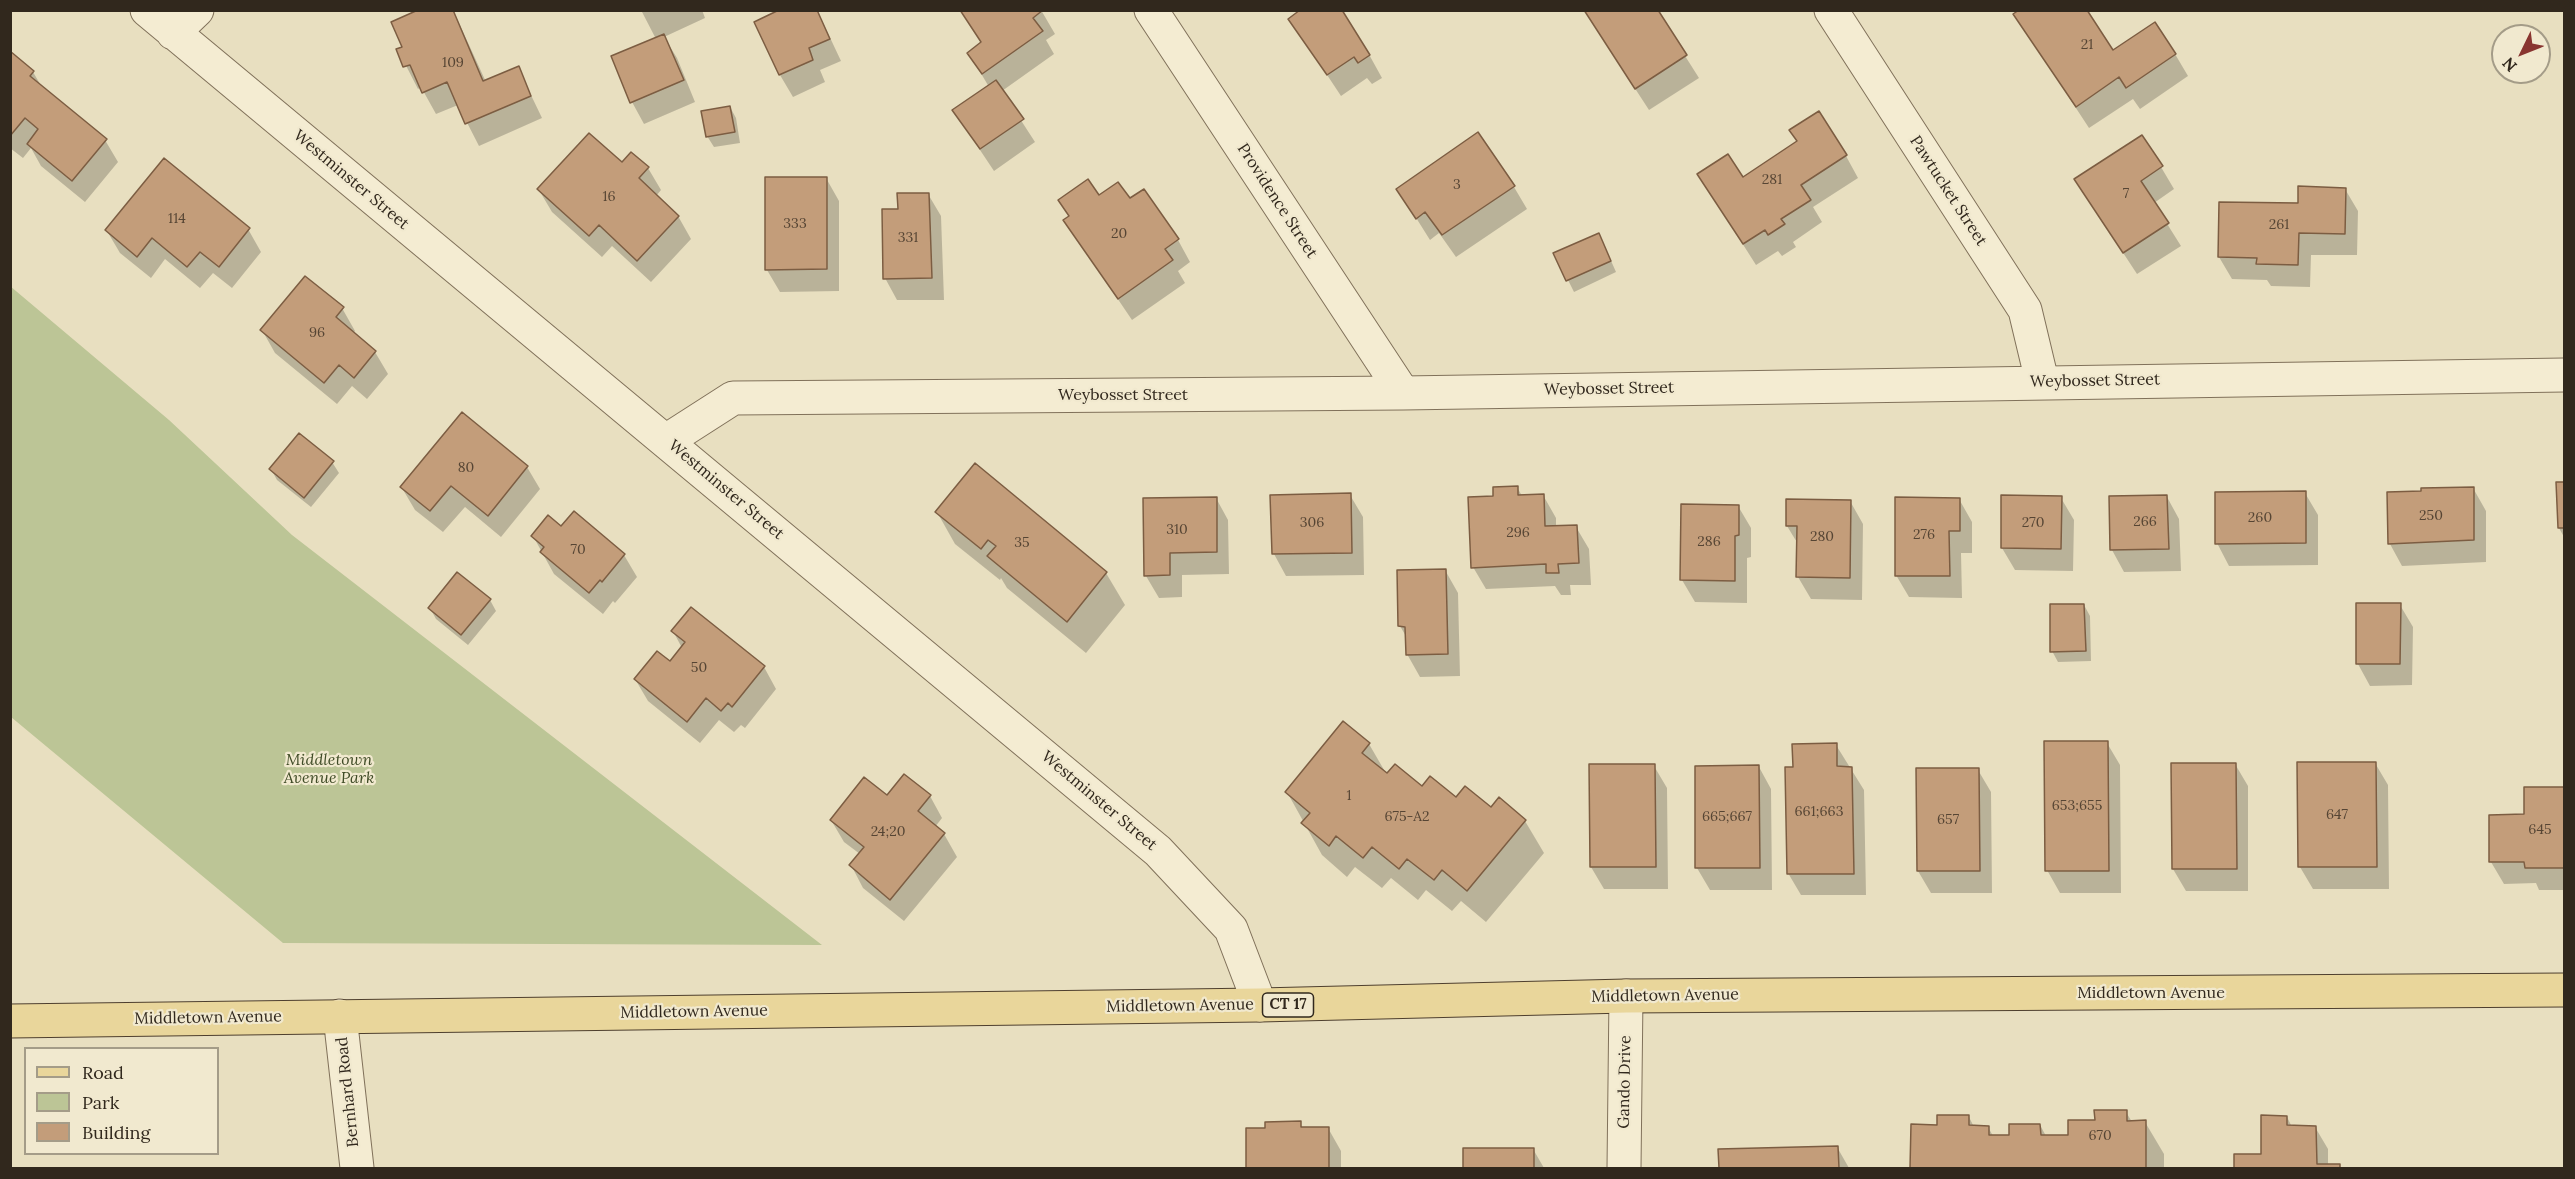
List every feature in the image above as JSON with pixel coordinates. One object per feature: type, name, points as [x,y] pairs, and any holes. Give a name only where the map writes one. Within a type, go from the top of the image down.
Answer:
[{"type":"main road","name":"Middletown Avenue","points":[[10,1021],[1260,1005],[1626,996],[2565,990]]},
{"type":"street","name":"Westminster Street","points":[[147,10],[1158,851],[1231,928],[1260,1005]]},
{"type":"street","points":[[173,33],[197,10]]},
{"type":"street","name":"Providence Street","points":[[1151,10],[1403,393]]},
{"type":"street","name":"Pawtucket Street","points":[[1830,10],[2025,310],[2042,381]]},
{"type":"street","name":"Weybosset Street","points":[[666,441],[733,398],[1403,393],[2042,381],[2565,375]]},
{"type":"street","name":"Gando Drive","points":[[1624,1168],[1626,996]]},
{"type":"street","name":"Bernhard Road","points":[[340,1016],[357,1168]]},
{"type":"green space","name":"Middletown Avenue Park","points":[[10,286],[169,420],[292,535],[822,945],[283,943],[11,717]]},
{"type":"building","points":[[418,10],[453,10],[483,81],[519,66],[531,96],[465,124],[447,82],[422,93],[410,65],[403,67],[396,49],[402,47],[391,22]]},
{"type":"building","points":[[779,10],[817,10],[830,39],[809,48],[813,60],[779,75],[754,22]]},
{"type":"building","points":[[960,10],[1043,10],[1033,18],[1043,31],[982,74],[967,53],[981,42]]},
{"type":"building","points":[[1300,10],[1342,10],[1370,55],[1358,63],[1354,57],[1327,75],[1288,19]]},
{"type":"building","points":[[1584,10],[1658,10],[1687,55],[1635,89]]},
{"type":"building","points":[[2019,10],[2087,10],[2113,50],[2155,22],[2176,54],[2126,88],[2119,77],[2076,107],[2013,14]]},
{"type":"building","points":[[664,34],[684,80],[630,103],[611,56]]},
{"type":"building","points":[[10,51],[34,71],[30,76],[107,139],[72,181],[27,144],[38,129],[25,118],[10,136]]},
{"type":"building","points":[[996,80],[1024,119],[980,149],[952,110]]},
{"type":"building","points":[[730,106],[735,132],[706,137],[701,111]]},
{"type":"building","points":[[1819,111],[1847,155],[1801,185],[1811,200],[1781,219],[1785,224],[1768,235],[1765,230],[1743,244],[1697,174],[1728,154],[1743,177],[1797,141],[1789,130]]},
{"type":"building","points":[[1478,132],[1515,186],[1442,235],[1425,212],[1416,219],[1396,189]]},
{"type":"building","points":[[589,133],[622,162],[631,152],[649,167],[639,178],[679,216],[637,261],[599,225],[589,236],[537,189]]},
{"type":"building","points":[[2142,135],[2163,166],[2141,181],[2169,223],[2123,253],[2074,179]]},
{"type":"building","points":[[164,158],[250,228],[219,267],[200,252],[187,267],[152,238],[137,257],[105,230]]},
{"type":"building","points":[[765,177],[827,177],[827,269],[765,270]]},
{"type":"building","points":[[1088,179],[1099,195],[1118,182],[1130,198],[1144,189],[1179,239],[1165,249],[1173,260],[1118,299],[1063,220],[1069,216],[1058,200]]},
{"type":"building","points":[[2298,186],[2346,188],[2345,234],[2299,233],[2298,265],[2256,264],[2257,258],[2218,257],[2219,202],[2298,203]]},
{"type":"building","points":[[897,193],[929,193],[932,278],[883,279],[882,209],[898,209]]},
{"type":"building","points":[[1599,233],[1611,261],[1566,281],[1553,253]]},
{"type":"building","points":[[305,276],[344,307],[336,317],[376,351],[354,378],[339,365],[324,383],[260,330]]},
{"type":"building","points":[[462,412],[528,466],[488,516],[451,486],[430,511],[400,487]]},
{"type":"building","points":[[299,433],[334,461],[304,498],[269,469]]},
{"type":"building","points":[[975,463],[1107,572],[1067,622],[987,556],[996,546],[988,540],[981,549],[935,512]]},
{"type":"building","points":[[2556,482],[2564,482],[2564,528],[2558,528]]},
{"type":"building","points":[[1518,486],[1518,495],[1544,494],[1545,526],[1577,525],[1579,563],[1558,564],[1559,573],[1546,573],[1546,564],[1471,568],[1468,497],[1493,496],[1493,487]]},
{"type":"building","points":[[2474,487],[2474,540],[2388,544],[2387,492],[2421,491],[2421,488]]},
{"type":"building","points":[[2306,491],[2306,543],[2215,544],[2215,492]]},
{"type":"building","points":[[1351,493],[1352,553],[1272,554],[1270,495]]},
{"type":"building","points":[[2001,495],[2062,496],[2061,549],[2001,548]]},
{"type":"building","points":[[2167,495],[2169,549],[2110,550],[2109,496]]},
{"type":"building","points":[[1217,497],[1217,552],[1170,553],[1170,575],[1144,576],[1143,498]]},
{"type":"building","points":[[1895,497],[1960,498],[1960,531],[1949,531],[1950,576],[1895,576]]},
{"type":"building","points":[[1786,499],[1851,500],[1850,578],[1796,577],[1797,526],[1786,526]]},
{"type":"building","points":[[1681,504],[1739,505],[1739,535],[1735,536],[1735,581],[1680,580]]},
{"type":"building","points":[[574,511],[625,554],[602,582],[600,580],[589,593],[540,552],[544,547],[531,536],[548,515],[561,526]]},
{"type":"building","points":[[1446,569],[1448,654],[1406,655],[1405,627],[1398,626],[1397,570]]},
{"type":"building","points":[[457,572],[491,599],[461,635],[428,608]]},
{"type":"building","points":[[2356,603],[2401,603],[2400,664],[2356,664]]},
{"type":"building","points":[[2050,604],[2084,604],[2086,651],[2050,652]]},
{"type":"building","points":[[691,607],[765,666],[732,707],[728,703],[721,711],[706,698],[687,722],[634,679],[657,651],[670,661],[685,642],[671,631]]},
{"type":"building","points":[[1343,721],[1370,743],[1362,753],[1387,773],[1395,764],[1422,786],[1430,776],[1456,797],[1465,786],[1491,807],[1499,797],[1526,820],[1467,891],[1442,870],[1434,880],[1407,859],[1399,869],[1372,847],[1363,858],[1336,836],[1329,846],[1301,823],[1310,813],[1285,792]]},
{"type":"building","points":[[2044,741],[2108,741],[2109,871],[2045,871]]},
{"type":"building","points":[[1837,743],[1837,766],[1852,767],[1854,874],[1787,874],[1785,767],[1793,767],[1792,744]]},
{"type":"building","points":[[2297,762],[2376,762],[2377,867],[2298,867]]},
{"type":"building","points":[[2171,763],[2236,763],[2237,869],[2172,869]]},
{"type":"building","points":[[1589,764],[1655,764],[1656,867],[1590,867]]},
{"type":"building","points":[[1759,765],[1760,868],[1695,868],[1695,766]]},
{"type":"building","points":[[1916,768],[1979,768],[1980,871],[1917,871]]},
{"type":"building","points":[[904,774],[931,795],[918,811],[945,833],[890,900],[849,865],[864,847],[830,820],[864,777],[887,795]]},
{"type":"building","points":[[2524,787],[2564,787],[2564,868],[2525,868],[2524,862],[2489,862],[2489,815],[2524,814]]},
{"type":"building","points":[[2094,1110],[2127,1110],[2127,1121],[2146,1120],[2146,1168],[1910,1168],[1911,1124],[1937,1125],[1937,1115],[1969,1115],[1969,1125],[1989,1126],[1989,1135],[2009,1135],[2009,1124],[2040,1124],[2041,1135],[2068,1135],[2068,1120],[2095,1120]]},
{"type":"building","points":[[2261,1115],[2287,1116],[2287,1125],[2316,1126],[2317,1164],[2340,1164],[2340,1168],[2234,1168],[2234,1154],[2261,1154]]},
{"type":"building","points":[[1301,1121],[1301,1127],[1329,1127],[1329,1168],[1246,1168],[1246,1128],[1265,1128],[1265,1122]]},
{"type":"building","points":[[1838,1146],[1839,1168],[1719,1168],[1718,1149]]},
{"type":"building","points":[[1463,1148],[1534,1148],[1534,1168],[1463,1168]]}]
